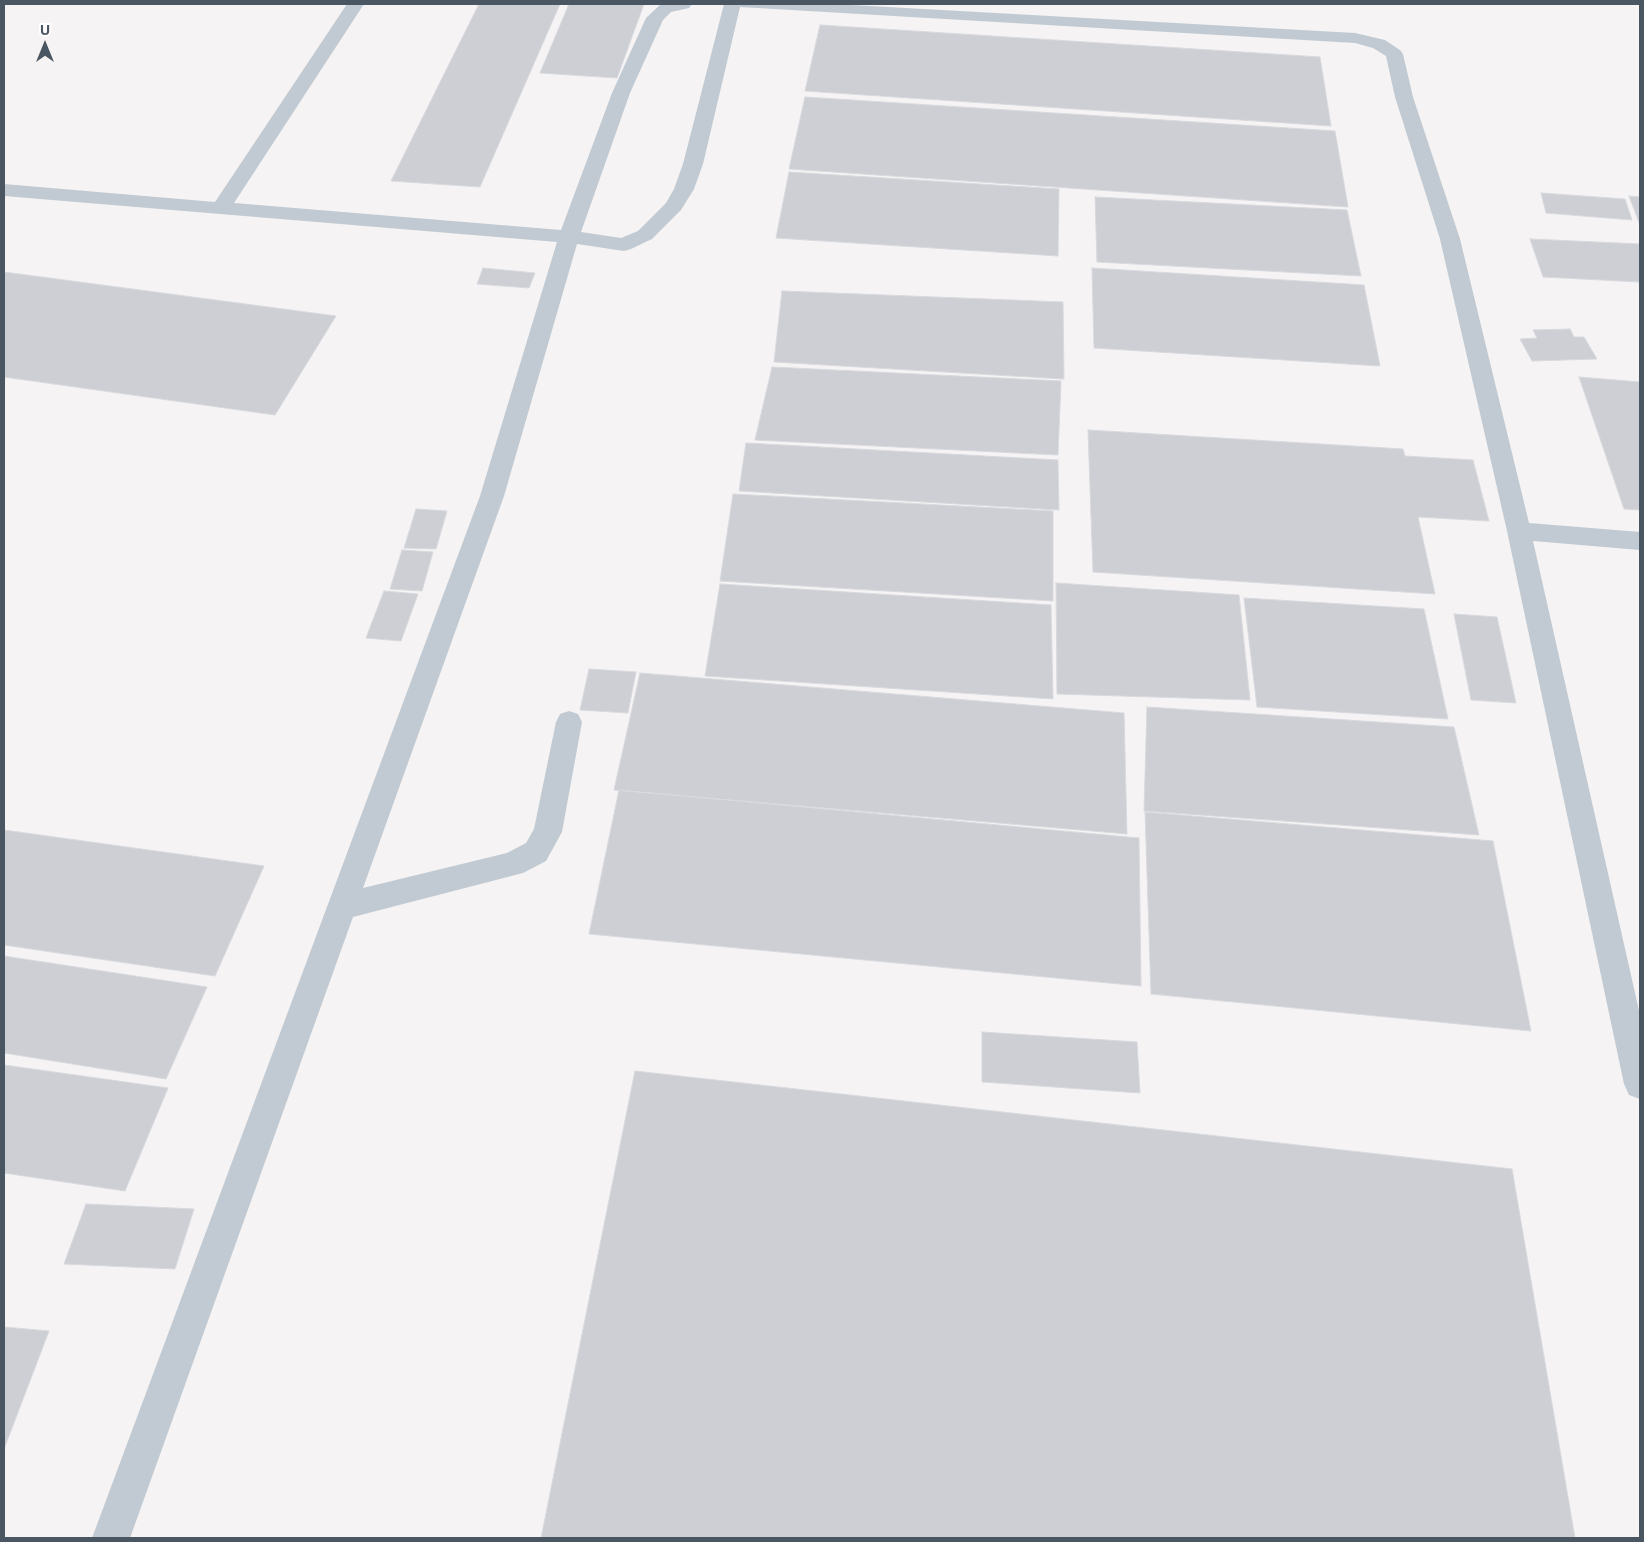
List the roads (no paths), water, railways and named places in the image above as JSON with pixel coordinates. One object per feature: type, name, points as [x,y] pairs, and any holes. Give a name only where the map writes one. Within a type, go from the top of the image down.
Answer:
[{"type":"lane","points":[[221,208],[356,4]]},
{"type":"lane","points":[[111,1538],[492,496],[570,237],[621,93],[655,18],[665,8],[683,4]]},
{"type":"lane","points":[[4,190],[570,237],[624,245],[645,235],[674,206],[684,189],[693,164],[732,4]]},
{"type":"lane","points":[[746,4],[1355,38],[1379,44],[1394,54],[1404,97],[1450,239],[1519,531],[1640,1084]]},
{"type":"lane","points":[[1519,531],[1640,541]]},
{"type":"lane","points":[[342,906],[513,864],[536,852],[548,832],[569,722]]}]
